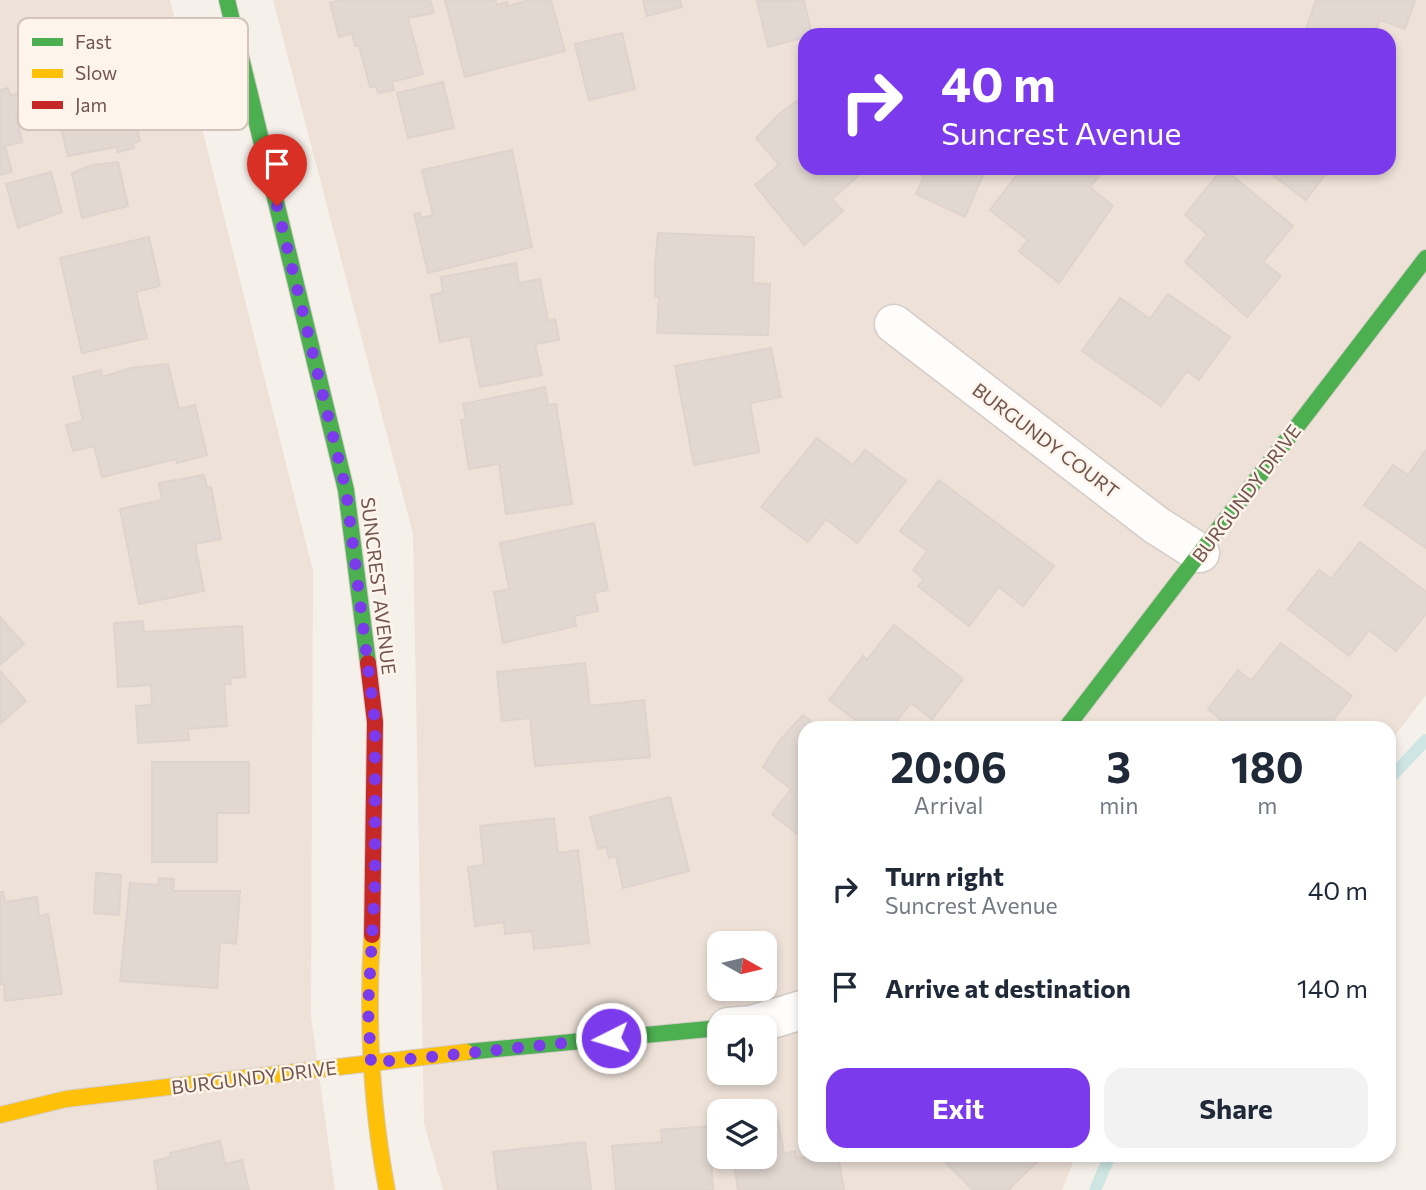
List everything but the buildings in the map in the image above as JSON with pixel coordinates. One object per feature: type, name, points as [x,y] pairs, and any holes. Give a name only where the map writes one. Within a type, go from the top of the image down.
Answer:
[{"type":"street","name":"SUNCREST AVENUE","points":[[227,0],[231,18]]},
{"type":"street","name":"SUNCREST AVENUE","points":[[248,86],[346,490],[375,722],[375,882],[368,1009],[378,1143],[387,1190]]},
{"type":"street","name":"BURGUNDY DRIVE","points":[[1071,721],[1426,258]]},
{"type":"street","name":"BURGUNDY COURT","points":[[894,324],[1156,525],[1200,553]]},
{"type":"street","points":[[777,1017],[798,1011]]},
{"type":"street","name":"BURGUNDY DRIVE","points":[[0,1115],[66,1099],[371,1063],[707,1029]]},
{"type":"shaded area","points":[[0,0],[170,0],[175,18],[18,18],[18,130],[203,130],[313,571],[311,1017],[335,1190],[0,1190]]},
{"type":"shaded area","points":[[273,0],[1426,0],[1426,695],[1396,734],[1396,721],[798,721],[798,1162],[1073,1162],[1062,1190],[443,1190],[424,1123],[413,534]]},
{"type":"waterway","points":[[1396,772],[1426,740]]},
{"type":"waterway","points":[[1095,1190],[1107,1162]]},
{"type":"traffic: fast","points":[[227,0],[231,18]]},
{"type":"traffic: fast","points":[[248,86],[346,490],[368,663]]},
{"type":"traffic: fast","points":[[1071,721],[1426,258]]},
{"type":"traffic: fast","points":[[466,1052],[707,1029]]},
{"type":"traffic: slow","points":[[372,935],[372,1063],[377,1127],[387,1190]]},
{"type":"traffic: slow","points":[[0,1115],[66,1099],[466,1052]]},
{"type":"traffic: jam","points":[[368,663],[375,722],[372,935]]},
{"type":"route","points":[[277,206],[346,490],[375,722],[375,882],[368,1009],[371,1063],[611,1038]]}]
